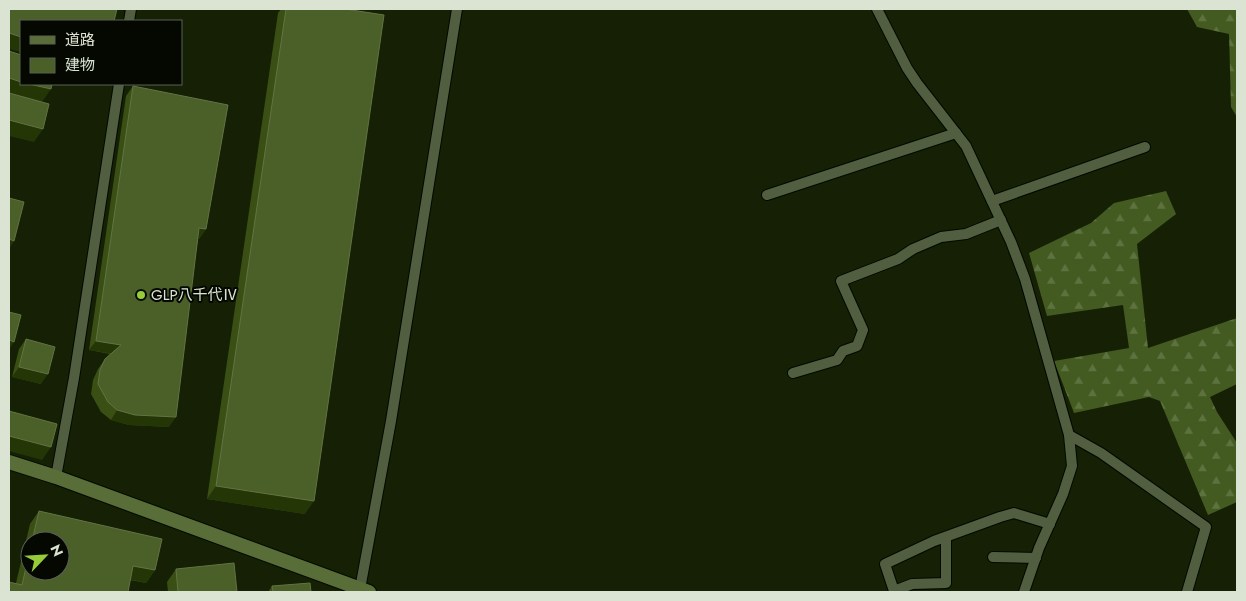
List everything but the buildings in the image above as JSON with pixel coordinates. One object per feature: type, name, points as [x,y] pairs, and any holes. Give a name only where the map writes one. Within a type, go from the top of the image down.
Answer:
[{"type":"street","points":[[9,462],[56,477],[365,591],[457,9]]},
{"type":"street","points":[[877,9],[916,83],[966,146],[992,200],[1026,279],[1070,434],[1072,466],[1063,494],[1024,592]]},
{"type":"street","points":[[56,477],[74,378],[119,85]]},
{"type":"street","points":[[767,195],[956,133]]},
{"type":"street","points":[[992,200],[1145,147]]},
{"type":"street","points":[[792,373],[837,360],[843,351],[857,346],[863,330],[841,281],[898,259],[913,249],[941,237],[966,234],[1001,220]]},
{"type":"street","points":[[1070,434],[1101,453],[1206,527],[1187,592]]},
{"type":"street","points":[[946,537],[946,583],[912,584],[894,591],[885,564],[946,537],[1000,516],[1014,513],[1050,524]]},
{"type":"street","points":[[993,557],[1036,558]]},
{"type":"green space","points":[[1187,9],[1237,9],[1237,117],[1231,107],[1229,34],[1197,27]]},
{"type":"green space","points":[[1166,191],[1176,214],[1137,244],[1148,348],[1237,318],[1237,384],[1210,397],[1217,412],[1237,443],[1237,502],[1208,515],[1160,401],[1149,397],[1074,413],[1054,361],[1129,348],[1123,305],[1047,316],[1029,253],[1091,223],[1114,203]]},
{"type":"place","name":"GLP八千代Ⅳ","points":[[141,295]]}]
